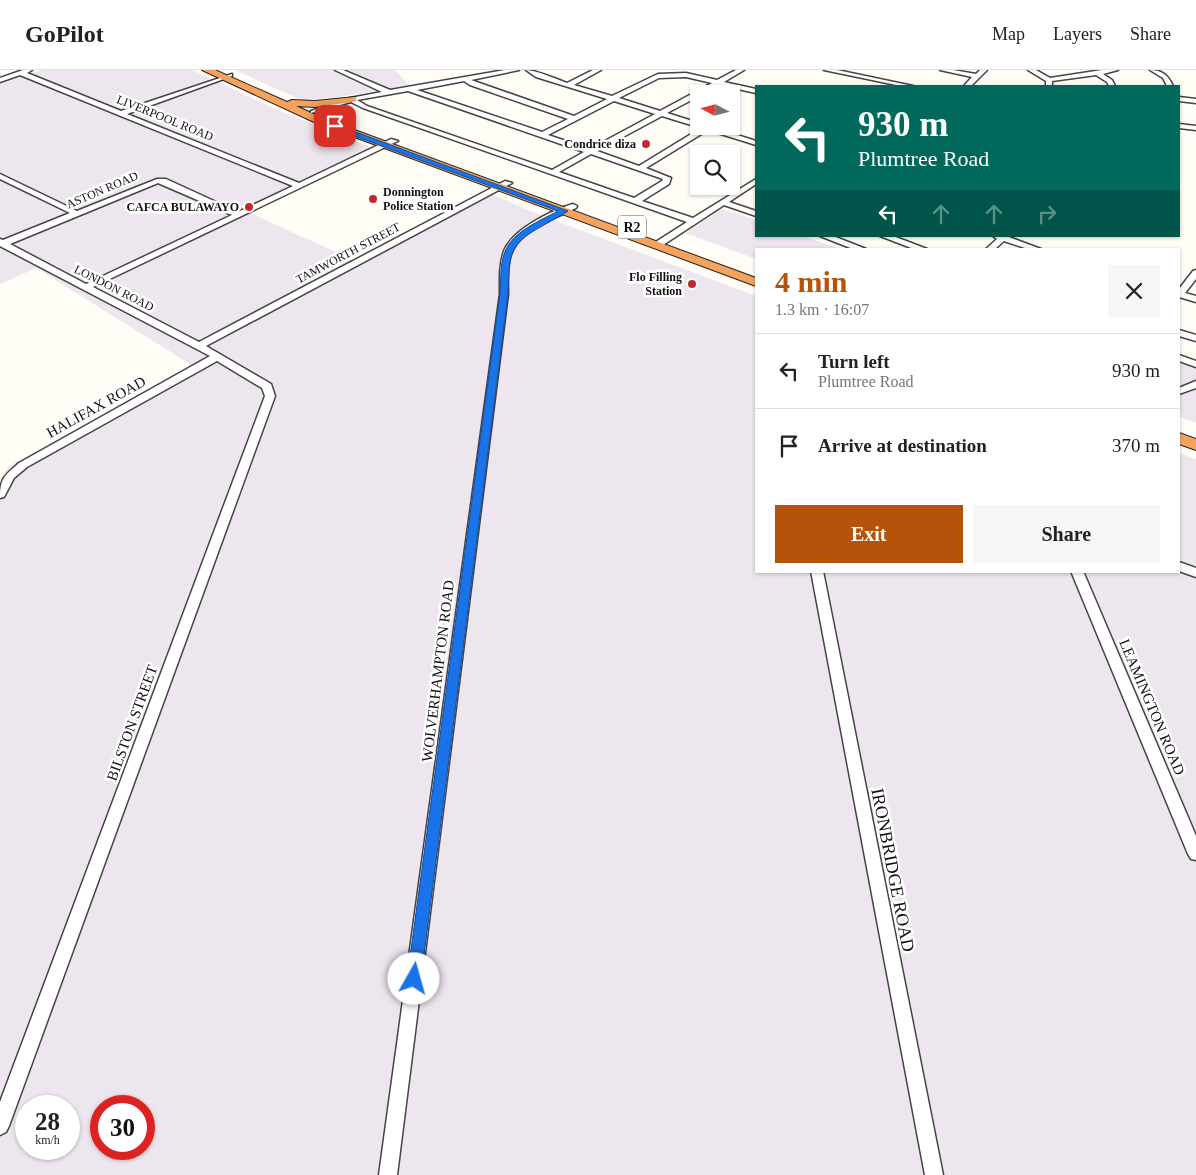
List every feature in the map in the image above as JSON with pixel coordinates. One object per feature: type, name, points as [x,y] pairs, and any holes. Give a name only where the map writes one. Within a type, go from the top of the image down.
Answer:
[{"type":"highway","name":"R2","points":[[207,70],[224,74],[294,107],[390,143],[662,242],[755,273]]},
{"type":"highway","points":[[294,107],[352,99]]},
{"type":"highway","points":[[320,116],[329,113],[336,104]]},
{"type":"highway","name":"R2","points":[[662,242],[755,282]]},
{"type":"highway","points":[[1180,430],[1196,436]]},
{"type":"highway","points":[[1180,438],[1196,445]]},
{"type":"street","points":[[338,70],[388,92]]},
{"type":"street","points":[[320,116],[336,104],[352,99],[516,70]]},
{"type":"street","points":[[529,70],[538,76],[690,123]]},
{"type":"street","points":[[568,85],[598,70]]},
{"type":"street","points":[[551,173],[741,70]]},
{"type":"street","points":[[827,70],[896,85]]},
{"type":"street","points":[[943,70],[975,76]]},
{"type":"street","points":[[968,85],[975,76],[984,70]]},
{"type":"street","points":[[1031,70],[1049,83],[1114,70]]},
{"type":"street","points":[[1153,70],[1166,77],[1170,85]]},
{"type":"street","points":[[0,80],[25,71]]},
{"type":"street","name":"LIVERPOOL ROAD","points":[[25,71],[299,186]]},
{"type":"street","points":[[1098,73],[1110,81],[1112,85]]},
{"type":"street","points":[[123,113],[224,74]]},
{"type":"street","points":[[542,135],[658,76],[686,75],[755,91]]},
{"type":"street","points":[[466,78],[472,84],[575,119]]},
{"type":"street","points":[[406,88],[664,176],[668,181],[634,202]]},
{"type":"street","points":[[352,99],[356,104],[695,222]]},
{"type":"street","points":[[1180,99],[1196,101]]},
{"type":"street","points":[[1180,126],[1196,128]]},
{"type":"street","points":[[641,168],[690,135]]},
{"type":"street","points":[[729,135],[755,143]]},
{"type":"street","points":[[86,287],[390,143]]},
{"type":"street","points":[[0,176],[76,213]]},
{"type":"street","name":"ASTON ROAD","points":[[1,243],[150,182],[160,181],[239,214]]},
{"type":"street","points":[[662,242],[755,182]]},
{"type":"street","name":"TAMWORTH STREET","points":[[199,346],[504,185]]},
{"type":"street","points":[[743,190],[755,195]]},
{"type":"street","points":[[724,203],[755,214]]},
{"type":"street","name":"WOLVERHAMPTON ROAD","points":[[388,1175],[504,294],[506,259],[510,247],[524,233],[568,208]]},
{"type":"street","points":[[827,237],[859,248]]},
{"type":"street","points":[[887,237],[920,248]]},
{"type":"street","points":[[991,248],[1000,237],[1034,248]]},
{"type":"street","name":"LONDON ROAD","points":[[1,243],[199,346],[216,357]]},
{"type":"street","points":[[1180,293],[1196,273]]},
{"type":"street","points":[[1180,294],[1196,299]]},
{"type":"street","points":[[1180,333],[1196,338]]},
{"type":"street","name":"HALIFAX ROAD","points":[[0,494],[10,476],[23,464],[216,357]]},
{"type":"street","name":"BILSTON STREET","points":[[0,1126],[270,396],[267,386],[216,357]]},
{"type":"street","points":[[1180,358],[1196,364]]},
{"type":"street","points":[[1180,391],[1196,384]]},
{"type":"street","points":[[1180,566],[1196,573]]},
{"type":"street","name":"IRONBRIDGE ROAD","points":[[816,573],[934,1175]]},
{"type":"street","name":"LEAMINGTON ROAD","points":[[1078,573],[1196,854]]},
{"type":"shaded area","points":[[42,70],[192,70],[280,111],[375,149],[246,211],[360,263],[491,194],[540,215],[755,296],[755,573],[1180,573],[1180,453],[1196,459],[1196,1175],[0,1175],[0,481],[8,467],[195,367],[36,268],[0,284],[0,84]]},
{"type":"shaded area","points":[[235,70],[395,70],[409,85],[339,97],[301,100]]},
{"type":"shaded area","points":[[722,209],[755,220],[755,237],[806,237],[837,248],[755,248],[755,259],[685,233]]},
{"type":"shaded area","points":[[1180,363],[1196,369],[1196,423],[1180,416]]},
{"type":"place","name":"Condrice diza","points":[[646,144]]},
{"type":"place","name":"Donnington Police Station","points":[[373,199]]},
{"type":"place","name":"CAFCA BULAWAYO","points":[[249,207]]},
{"type":"place","name":"Flo Filling Station","points":[[692,284]]},
{"type":"route","points":[[335,126],[564,211],[516,239],[510,247],[506,259],[504,294],[414,979]]}]
